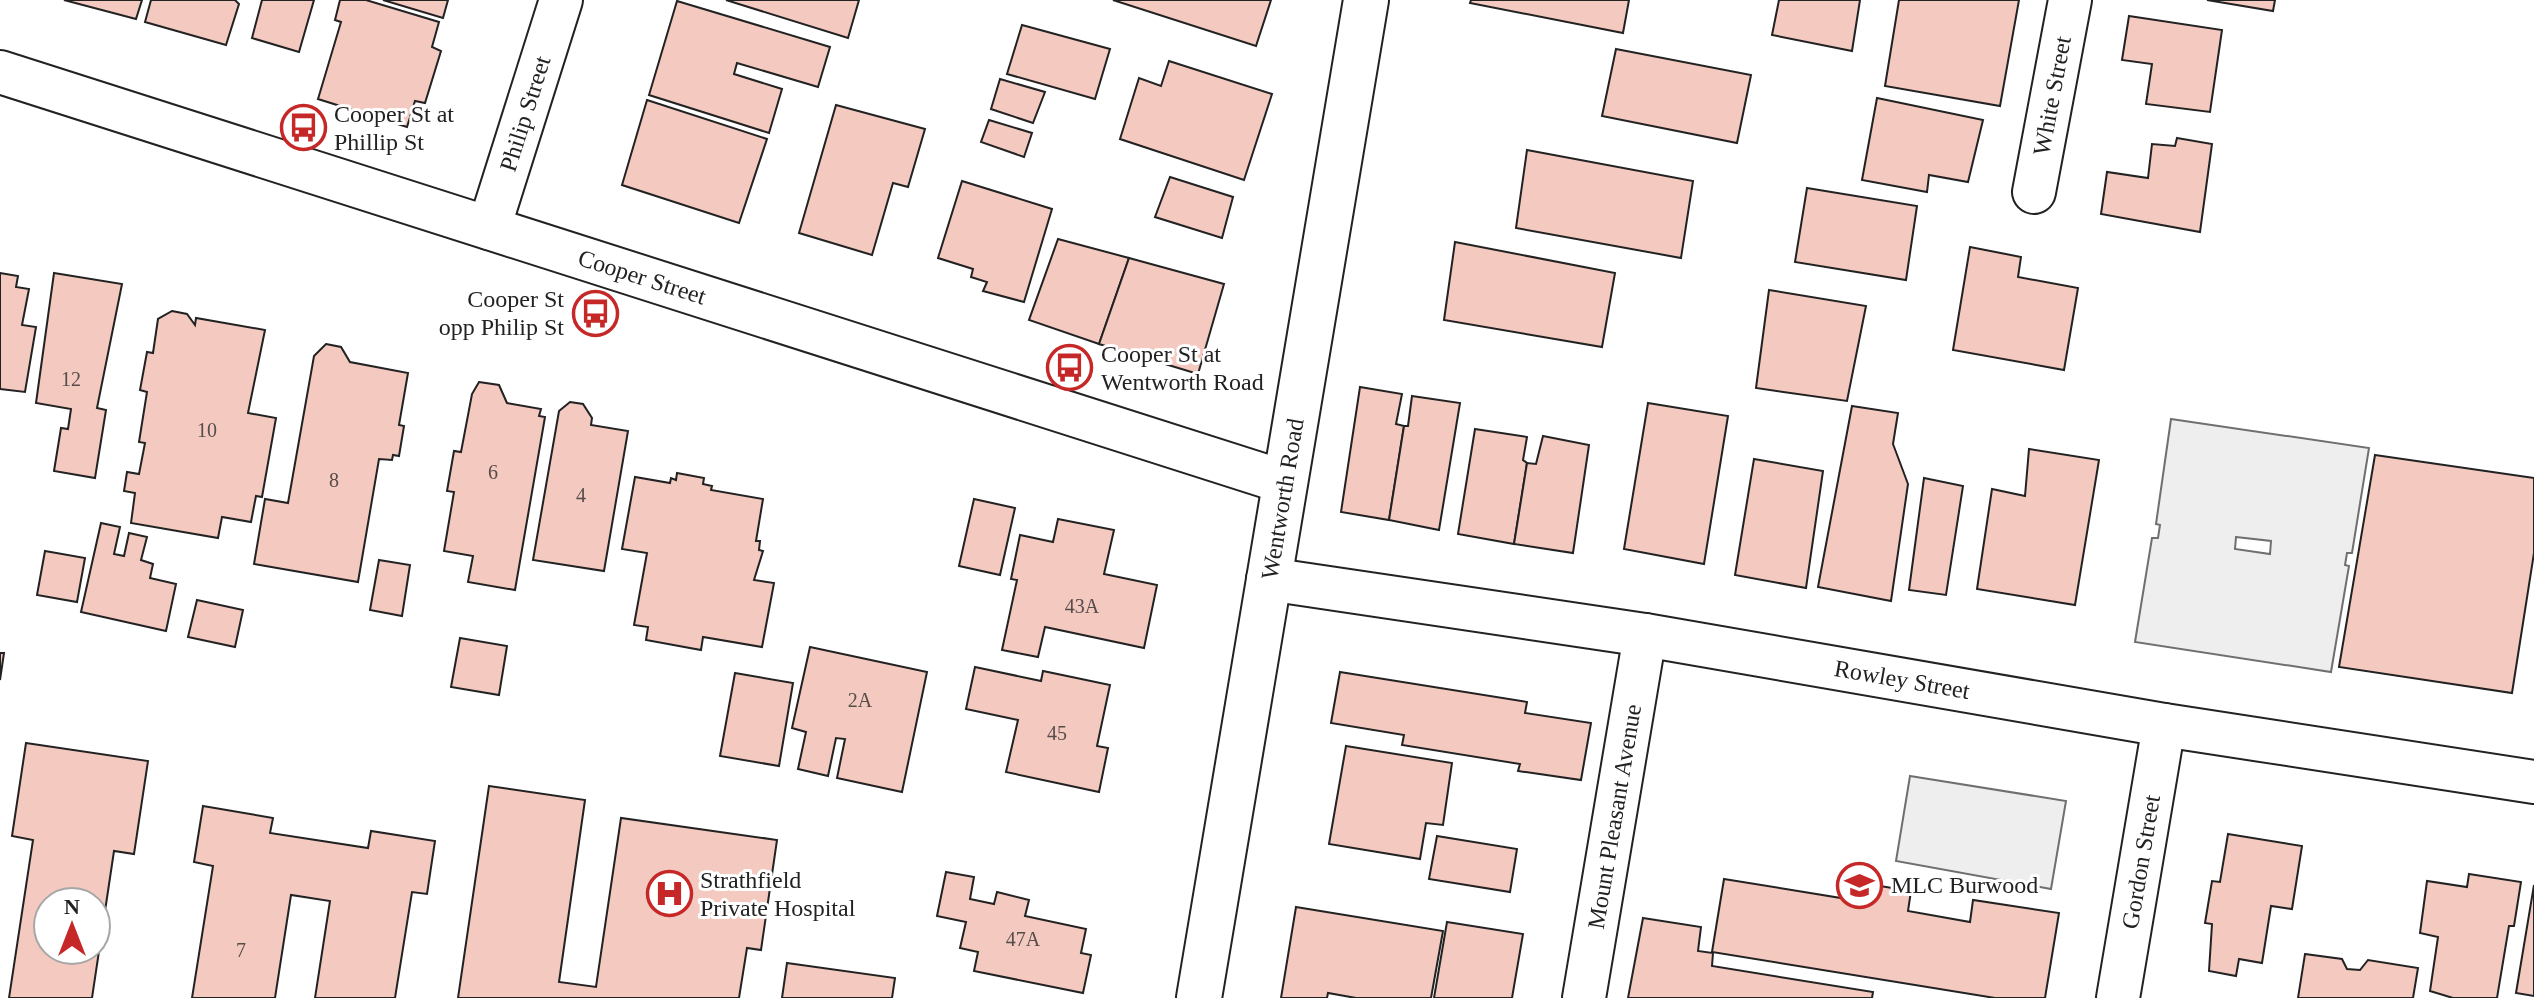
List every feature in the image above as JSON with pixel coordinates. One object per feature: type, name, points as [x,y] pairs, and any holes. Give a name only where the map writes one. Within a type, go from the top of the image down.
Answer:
[{"type":"street","name":"Philip Street","points":[[489,228],[561,0]]},
{"type":"street","name":"Wentworth Road","points":[[1199,998],[1366,0]]},
{"type":"street","name":"White Street","points":[[2034,192],[2070,0]]},
{"type":"street","name":"Cooper Street","points":[[0,72],[1284,482]]},
{"type":"street","name":"Rowley Street","points":[[1268,579],[1645,635],[2164,725],[2534,782]]},
{"type":"street","name":"Mount Pleasant Avenue","points":[[1584,998],[1645,635]]},
{"type":"street","name":"Gordon Street","points":[[2118,998],[2164,725]]},
{"type":"shaded area","points":[[2171,419],[2369,448],[2352,553],[2347,553],[2345,565],[2349,566],[2331,672],[2135,642],[2152,538],[2158,538],[2160,525],[2156,524]],"holes":[[[2236,537],[2271,541],[2270,554],[2235,549]]]},
{"type":"shaded area","points":[[1910,776],[2066,801],[2051,889],[1896,861]]},
{"type":"building","points":[[64,0],[142,0],[136,19]]},
{"type":"building","points":[[151,0],[235,0],[239,4],[226,45],[145,22]]},
{"type":"building","points":[[262,0],[314,0],[299,52],[252,38]]},
{"type":"building","points":[[340,0],[366,0],[439,22],[432,47],[441,51],[425,103],[415,101],[407,127],[318,99],[341,22],[335,20]]},
{"type":"building","points":[[383,0],[448,0],[443,18]]},
{"type":"building","points":[[726,0],[859,0],[848,38]]},
{"type":"building","points":[[1113,0],[1271,0],[1256,46]]},
{"type":"building","points":[[1471,0],[1629,0],[1623,33],[1470,3]]},
{"type":"building","points":[[1779,0],[1860,0],[1852,51],[1772,35]]},
{"type":"building","points":[[1899,0],[2019,0],[2000,106],[1885,86]]},
{"type":"building","points":[[2207,0],[2275,0],[2273,11]]},
{"type":"building","points":[[677,1],[830,47],[818,87],[737,63],[734,74],[782,89],[769,133],[649,95]]},
{"type":"building","points":[[2129,16],[2222,30],[2210,112],[2146,104],[2152,64],[2122,60]]},
{"type":"building","points":[[1022,25],[1110,49],[1095,99],[1007,74]]},
{"type":"building","points":[[1616,49],[1751,75],[1737,143],[1602,116]]},
{"type":"building","points":[[1169,61],[1272,94],[1244,180],[1120,139],[1139,78],[1161,86]]},
{"type":"building","points":[[1000,79],[1045,92],[1033,123],[991,109]]},
{"type":"building","points":[[1877,98],[1983,120],[1968,182],[1929,175],[1927,192],[1862,180]]},
{"type":"building","points":[[647,100],[767,139],[739,223],[622,185]]},
{"type":"building","points":[[836,105],[925,129],[908,187],[893,183],[872,255],[799,233]]},
{"type":"building","points":[[989,120],[1032,133],[1024,157],[981,142]]},
{"type":"building","points":[[2177,138],[2212,144],[2200,232],[2101,214],[2107,172],[2148,178],[2152,144],[2175,146]]},
{"type":"building","points":[[1527,150],[1693,181],[1681,258],[1516,228]]},
{"type":"building","points":[[1170,177],[1233,197],[1222,238],[1155,217]]},
{"type":"building","points":[[962,181],[1052,209],[1024,302],[983,291],[987,282],[971,277],[973,269],[938,258]]},
{"type":"building","points":[[1807,188],[1917,206],[1906,280],[1795,262]]},
{"type":"building","points":[[1058,239],[1129,258],[1099,344],[1029,320]]},
{"type":"building","points":[[1455,242],[1615,273],[1602,347],[1444,320]]},
{"type":"building","points":[[1970,247],[2021,257],[2018,277],[2078,288],[2064,370],[1953,350]]},
{"type":"building","points":[[1129,258],[1224,284],[1198,374],[1099,344]]},
{"type":"building","points":[[0,273],[18,276],[16,287],[29,289],[22,325],[36,327],[25,392],[0,389]]},
{"type":"building","points":[[54,273],[122,284],[97,408],[106,410],[95,478],[54,471],[61,428],[68,429],[71,409],[36,403]]},
{"type":"building","points":[[1769,290],[1866,306],[1847,401],[1756,388]]},
{"type":"building","points":[[172,311],[187,314],[195,325],[196,318],[265,330],[248,413],[276,418],[262,497],[256,496],[251,522],[222,517],[218,538],[131,523],[135,493],[124,491],[127,472],[139,474],[145,443],[139,442],[147,392],[140,390],[147,352],[153,353],[158,319]]},
{"type":"building","points":[[326,344],[341,347],[350,362],[408,373],[399,425],[404,426],[399,456],[393,455],[392,460],[379,459],[358,582],[254,564],[265,499],[288,503],[314,356]]},
{"type":"building","points":[[479,382],[499,385],[507,403],[541,409],[539,416],[545,417],[515,590],[468,582],[473,556],[444,551],[454,492],[447,491],[454,451],[461,452],[472,394]]},
{"type":"building","points":[[1360,387],[1402,394],[1396,424],[1404,426],[1389,520],[1341,512]]},
{"type":"building","points":[[1412,396],[1460,403],[1439,530],[1389,520]]},
{"type":"building","points":[[570,402],[583,404],[592,418],[591,425],[628,431],[604,571],[533,560],[559,411]]},
{"type":"building","points":[[1648,403],[1728,416],[1704,564],[1624,549]]},
{"type":"building","points":[[1852,406],[1898,413],[1893,444],[1908,484],[1891,601],[1818,587]]},
{"type":"building","points":[[1475,429],[1527,437],[1523,460],[1527,463],[1514,544],[1458,534]]},
{"type":"building","points":[[1543,436],[1589,445],[1573,553],[1514,544],[1527,463],[1536,464]]},
{"type":"building","points":[[2029,449],[2099,460],[2075,605],[1977,589],[1992,489],[2025,496]]},
{"type":"building","points":[[2375,455],[2534,478],[2534,553],[2512,693],[2339,667]]},
{"type":"building","points":[[1754,459],[1823,471],[1806,588],[1735,575]]},
{"type":"building","points":[[677,473],[704,478],[703,484],[712,486],[711,490],[763,499],[756,541],[760,541],[759,550],[763,551],[754,580],[774,583],[762,647],[703,637],[701,650],[646,640],[648,627],[634,625],[647,553],[622,549],[635,477],[670,483],[671,478],[676,480]]},
{"type":"building","points":[[1924,478],[1963,486],[1946,595],[1909,590]]},
{"type":"building","points":[[974,499],[1015,508],[1000,575],[959,566]]},
{"type":"building","points":[[1058,519],[1114,530],[1104,574],[1157,585],[1144,648],[1045,627],[1038,657],[1002,650],[1017,580],[1011,579],[1020,535],[1053,542]]},
{"type":"building","points":[[101,523],[120,527],[114,554],[124,556],[129,533],[147,537],[141,560],[153,564],[150,578],[176,584],[166,631],[81,612]]},
{"type":"building","points":[[45,551],[85,558],[77,602],[37,595]]},
{"type":"building","points":[[379,560],[410,565],[402,616],[370,610]]},
{"type":"building","points":[[197,600],[243,610],[235,647],[188,637]]},
{"type":"building","points":[[460,638],[507,646],[499,695],[451,687]]},
{"type":"building","points":[[810,647],[927,672],[902,792],[837,778],[845,739],[836,738],[828,776],[798,769],[806,732],[792,728]]},
{"type":"building","points":[[0,653],[4,653],[0,680]]},
{"type":"building","points":[[975,667],[1041,681],[1043,671],[1110,685],[1097,746],[1108,748],[1099,792],[1006,772],[1018,720],[966,709]]},
{"type":"building","points":[[1340,672],[1527,702],[1525,713],[1591,723],[1581,780],[1518,771],[1520,764],[1402,745],[1404,735],[1331,723]]},
{"type":"building","points":[[735,673],[793,683],[779,766],[720,756]]},
{"type":"building","points":[[26,743],[148,761],[134,854],[114,851],[109,886],[32,886],[32,966],[97,966],[92,998],[9,998],[33,840],[12,836]]},
{"type":"building","points":[[1346,746],[1452,763],[1443,825],[1426,823],[1420,859],[1329,844]]},
{"type":"building","points":[[489,786],[585,800],[559,982],[596,987],[621,818],[777,840],[761,950],[747,948],[739,998],[458,998]]},
{"type":"building","points":[[203,806],[273,818],[270,833],[368,848],[371,831],[435,841],[427,894],[412,892],[395,998],[315,998],[330,901],[291,895],[275,998],[192,998],[213,866],[194,862]]},
{"type":"building","points":[[2228,834],[2302,846],[2292,909],[2271,906],[2262,963],[2239,959],[2236,976],[2209,971],[2212,924],[2205,923],[2212,881],[2220,882]]},
{"type":"building","points":[[1437,836],[1517,849],[1510,892],[1429,879]]},
{"type":"building","points":[[946,872],[974,877],[970,899],[994,904],[997,892],[1029,900],[1025,916],[1086,929],[1081,953],[1091,955],[1083,993],[974,971],[978,952],[960,948],[966,922],[937,916]]},
{"type":"building","points":[[2469,874],[2521,882],[2514,926],[2509,926],[2497,998],[2453,998],[2430,991],[2438,937],[2420,933],[2427,881],[2467,887]]},
{"type":"building","points":[[1724,879],[1841,898],[1843,880],[1911,891],[1908,911],[1970,922],[1973,900],[2059,913],[2045,998],[1995,998],[1712,952]]},
{"type":"building","points":[[2534,885],[2534,996],[2516,993]]},
{"type":"building","points":[[1296,907],[1443,931],[1431,998],[1356,998],[1328,993],[1327,998],[1281,998]]},
{"type":"building","points":[[1643,918],[1701,927],[1698,951],[1713,953],[1712,966],[1873,992],[1872,998],[1628,998]]},
{"type":"building","points":[[1447,922],[1523,934],[1512,998],[1434,998]]},
{"type":"building","points":[[2305,954],[2342,959],[2347,969],[2360,970],[2368,960],[2418,968],[2413,998],[2298,998]]},
{"type":"building","points":[[787,963],[895,978],[892,998],[782,998]]},
{"type":"place","name":"Cooper St at Phillip St","points":[[303,128]]},
{"type":"place","name":"Cooper St opp Philip St","points":[[595,313]]},
{"type":"place","name":"Cooper St at Wentworth Road","points":[[1070,368]]},
{"type":"place","name":"MLC Burwood","points":[[1860,885]]},
{"type":"place","name":"Strathfield Private Hospital","points":[[669,894]]}]
